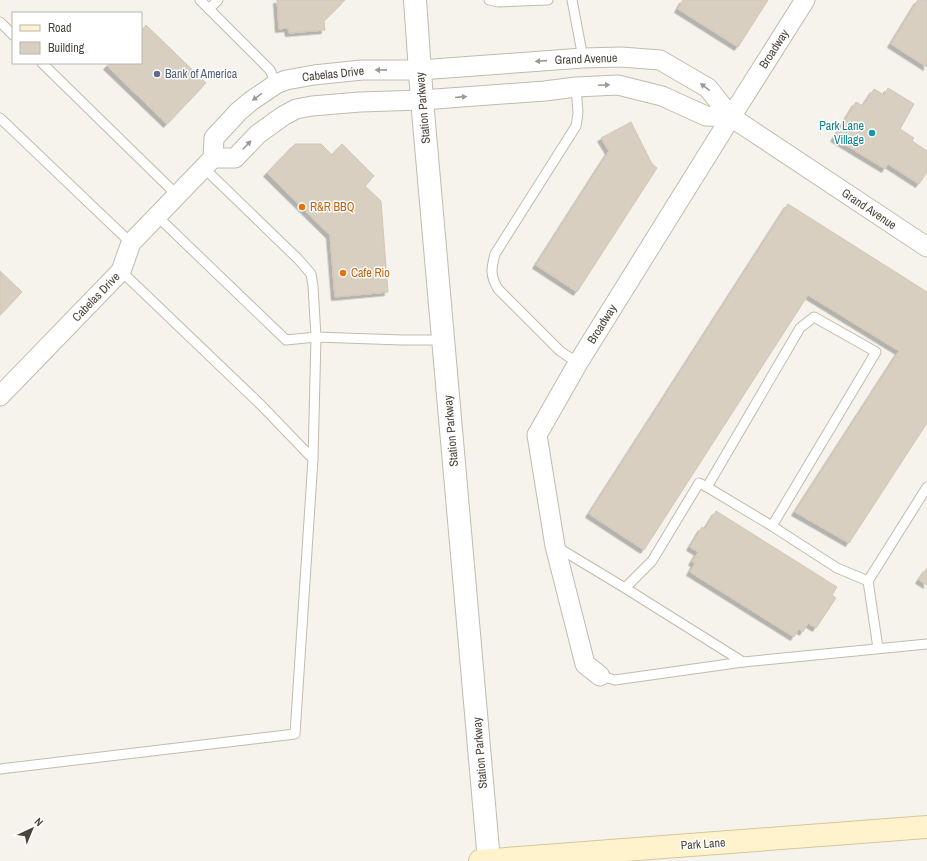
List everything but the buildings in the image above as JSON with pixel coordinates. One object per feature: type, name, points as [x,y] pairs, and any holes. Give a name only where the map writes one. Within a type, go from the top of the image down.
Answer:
[{"type":"main road","name":"Park Lane","points":[[486,861],[927,827]]},
{"type":"street","name":"Station Parkway","points":[[415,0],[422,100],[486,861]]},
{"type":"street","name":"Broadway","points":[[600,676],[585,664],[555,546],[537,435],[578,363],[805,0]]},
{"type":"street","name":"Grand Avenue","points":[[420,70],[583,58],[621,57],[660,60],[708,88],[731,117],[927,247]]},
{"type":"street","name":"Cabelas Drive","points":[[0,396],[122,271],[131,243],[209,163],[214,138],[239,111],[251,101],[276,84],[286,80],[314,75],[362,70],[420,70]]},
{"type":"street","points":[[209,163],[234,158],[270,124],[296,109],[312,106],[360,102],[422,100],[576,87],[618,85],[662,96],[706,116],[731,117]]},
{"type":"lane","points":[[200,0],[270,70],[276,84]]},
{"type":"lane","points":[[209,9],[218,0]]},
{"type":"lane","points":[[489,0],[498,2],[548,0]]},
{"type":"lane","points":[[572,0],[583,58]]},
{"type":"lane","points":[[0,22],[12,34]]},
{"type":"lane","points":[[43,64],[177,195]]},
{"type":"lane","points":[[576,87],[578,113],[576,126],[495,254],[492,265],[492,278],[498,289],[560,351],[578,363]]},
{"type":"lane","points":[[0,118],[131,243]]},
{"type":"lane","points":[[0,769],[295,734],[313,459],[316,337],[313,286],[311,274],[305,266],[209,163]]},
{"type":"lane","points":[[157,216],[286,340],[316,337],[443,340]]},
{"type":"lane","points":[[122,271],[261,405],[313,459]]},
{"type":"lane","points":[[707,487],[800,328],[814,317],[876,352],[772,526]]},
{"type":"lane","points":[[625,588],[652,561],[699,483],[772,526],[837,568],[868,581]]},
{"type":"lane","points":[[878,648],[868,581],[927,487]]},
{"type":"lane","points":[[555,546],[744,662]]},
{"type":"lane","points":[[600,676],[615,680],[744,662],[927,644]]},
{"type":"place","name":"Bank of America","points":[[157,74]]},
{"type":"place","name":"Park Lane Village","points":[[872,133]]},
{"type":"place","name":"R&R BBQ","points":[[302,207]]},
{"type":"place","name":"Cafe Rio","points":[[343,273]]}]
